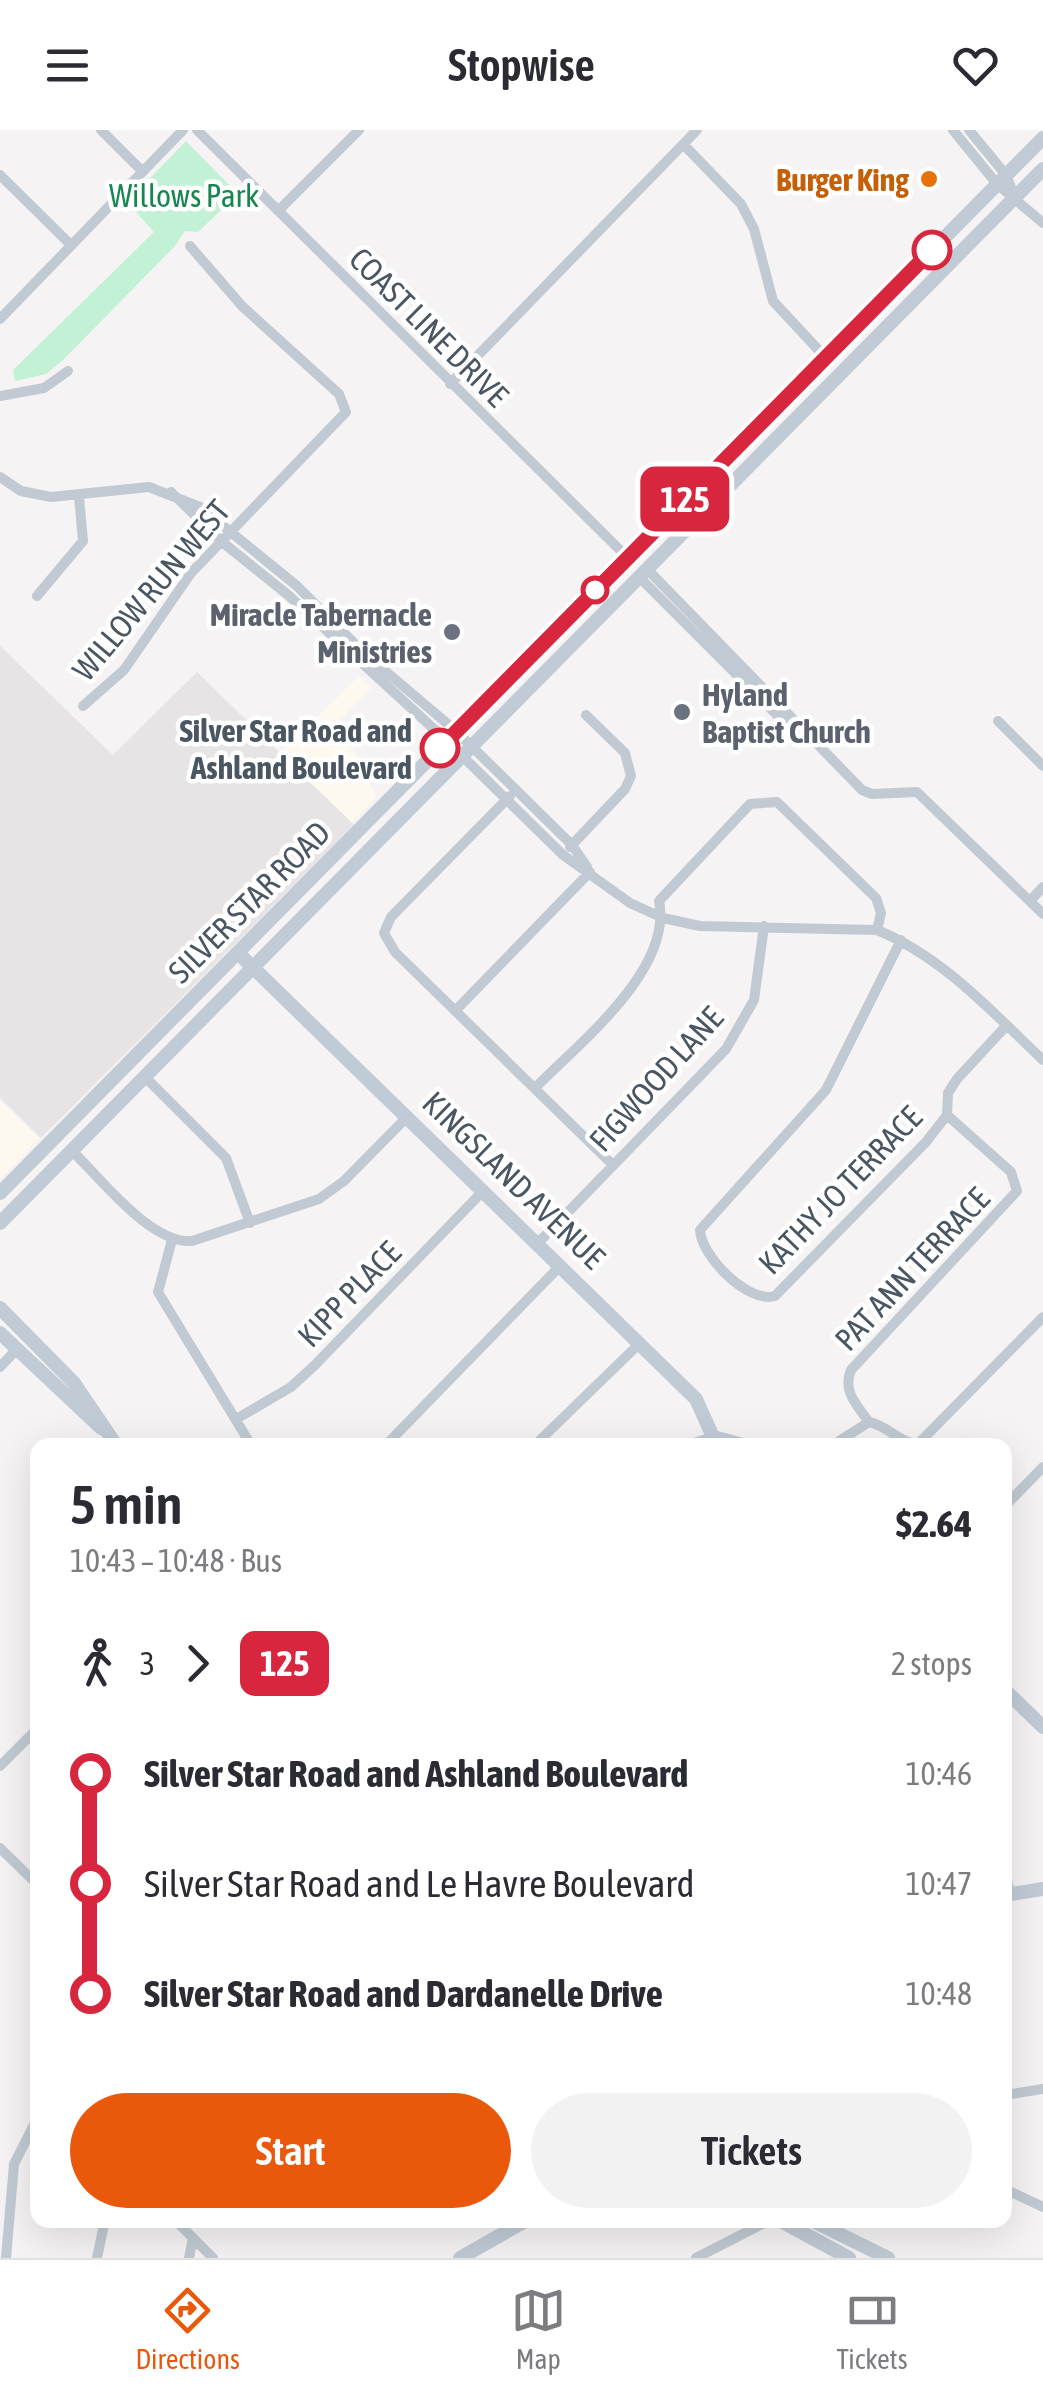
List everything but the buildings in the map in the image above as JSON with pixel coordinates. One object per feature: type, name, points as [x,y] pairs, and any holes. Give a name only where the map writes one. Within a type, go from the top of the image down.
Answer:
[{"type":"main road","name":"SILVER STAR ROAD","points":[[0,1193],[1043,138]]},
{"type":"main road","name":"SILVER STAR ROAD","points":[[0,1222],[1043,169]]},
{"type":"main road","points":[[842,370],[841,354],[937,244]]},
{"type":"main road","points":[[720,494],[774,425],[826,373],[825,357]]},
{"type":"main road","points":[[642,572],[640,558],[686,510],[707,477]]},
{"type":"main road","points":[[532,684],[539,664],[621,581],[627,572],[628,557]]},
{"type":"main road","name":"KINGSLAND AVENUE","points":[[238,952],[701,1404],[713,1437]]},
{"type":"main road","points":[[0,1222],[74,1135],[78,1114]]},
{"type":"main road","points":[[0,1308],[74,1382],[112,1438]]},
{"type":"main road","points":[[0,1333],[111,1438]]},
{"type":"main road","points":[[1012,1697],[1043,1727]]},
{"type":"main road","points":[[1012,1893],[1043,1889]]},
{"type":"main road","points":[[460,2258],[513,2228]]},
{"type":"main road","points":[[794,2228],[849,2258]]},
{"type":"main road","points":[[824,2228],[861,2252],[888,2258]]},
{"type":"street","points":[[101,130],[142,172]]},
{"type":"street","points":[[0,318],[183,130]]},
{"type":"street","name":"COAST LINE DRIVE","points":[[196,130],[628,557]]},
{"type":"street","points":[[278,211],[359,130]]},
{"type":"street","points":[[450,384],[697,130]]},
{"type":"street","points":[[953,130],[1002,180]]},
{"type":"street","points":[[968,130],[1014,196],[1043,223]]},
{"type":"street","points":[[684,145],[741,204],[754,229],[773,301],[825,357]]},
{"type":"street","points":[[0,175],[71,246]]},
{"type":"street","name":"WILLOW RUN WEST","points":[[83,706],[124,670],[191,573],[341,420],[346,404],[242,306],[190,246]]},
{"type":"street","points":[[0,396],[44,388],[68,371]]},
{"type":"street","points":[[0,477],[20,490],[79,498],[126,488],[171,492],[200,506],[224,538],[296,586],[466,750],[506,800],[563,855],[630,903],[663,918],[700,926],[877,930],[900,940],[948,974],[1043,1060]]},
{"type":"street","points":[[38,596],[82,541],[79,498]]},
{"type":"street","points":[[642,572],[788,726],[814,743],[862,790],[872,794],[916,792],[1043,914]]},
{"type":"street","points":[[563,855],[625,789],[632,776],[625,752],[586,715]]},
{"type":"street","points":[[998,721],[1043,766]]},
{"type":"street","points":[[466,750],[516,790],[572,846],[590,872]]},
{"type":"street","points":[[516,790],[391,917],[384,933],[394,952],[613,1166]]},
{"type":"street","points":[[536,1088],[628,991],[660,939],[663,918],[659,901],[750,804],[777,802],[800,822],[876,898],[881,913],[877,930]]},
{"type":"street","points":[[455,1011],[590,872]]},
{"type":"street","points":[[1030,901],[1043,887]]},
{"type":"street","name":"FIGWOOD LANE","points":[[538,1242],[726,1049],[754,1000],[764,926]]},
{"type":"street","name":"KATHY JO TERRACE","points":[[900,940],[826,1090],[808,1116],[700,1230],[706,1250],[751,1294],[764,1300],[775,1296],[947,1115],[948,1094],[957,1079],[1006,1026]]},
{"type":"street","points":[[144,1076],[226,1158],[250,1223]]},
{"type":"street","name":"PAT ANN TERRACE","points":[[868,1422],[850,1397],[847,1379],[851,1370],[1016,1191],[1011,1172],[958,1120],[947,1115]]},
{"type":"street","points":[[72,1150],[153,1230],[172,1240],[200,1240],[333,1190],[408,1116]]},
{"type":"street","name":"KIPP PLACE","points":[[238,1418],[291,1386],[315,1365],[484,1190]]},
{"type":"street","points":[[172,1240],[158,1292],[248,1438]]},
{"type":"street","points":[[393,1438],[561,1264]]},
{"type":"street","points":[[923,1438],[1043,1317]]},
{"type":"street","points":[[542,1438],[640,1344]]},
{"type":"street","points":[[0,1367],[17,1349]]},
{"type":"street","points":[[844,1438],[868,1422],[889,1430],[897,1438]]},
{"type":"street","points":[[1012,1499],[1043,1467]]},
{"type":"street","points":[[0,1766],[30,1736]]},
{"type":"street","points":[[0,1848],[30,1878]]},
{"type":"street","points":[[1012,2094],[1043,2089]]},
{"type":"street","points":[[6,2258],[8,2192],[14,2164],[30,2132]]},
{"type":"street","points":[[1012,2192],[1043,2207]]},
{"type":"street","points":[[97,2258],[103,2228]]},
{"type":"street","points":[[183,2228],[213,2258]]},
{"type":"street","points":[[696,2258],[754,2228]]},
{"type":"street","points":[[189,2258],[193,2238]]},
{"type":"shaded area","points":[[0,646],[113,755],[197,672],[354,825],[41,1138],[0,1098]]},
{"type":"shaded area","points":[[359,676],[372,688],[332,728],[353,750],[377,796],[352,822],[280,754]]},
{"type":"shaded area","points":[[0,1100],[39,1138],[0,1179]]},
{"type":"green space","name":"Willows Park","points":[[186,141],[238,194],[198,232],[185,231],[174,247],[63,360],[46,374],[15,381],[13,370],[154,232],[127,202]]},
{"type":"bus line","name":"125","points":[[440,748],[932,250]]},
{"type":"place","name":"Burger King","points":[[929,179]]},
{"type":"place","name":"Miracle Tabernacle Ministries","points":[[452,632]]},
{"type":"place","name":"Hyland Baptist Church","points":[[682,712]]},
{"type":"place","name":"Silver Star Road and Ashland Boulevard","points":[[440,748]]}]
